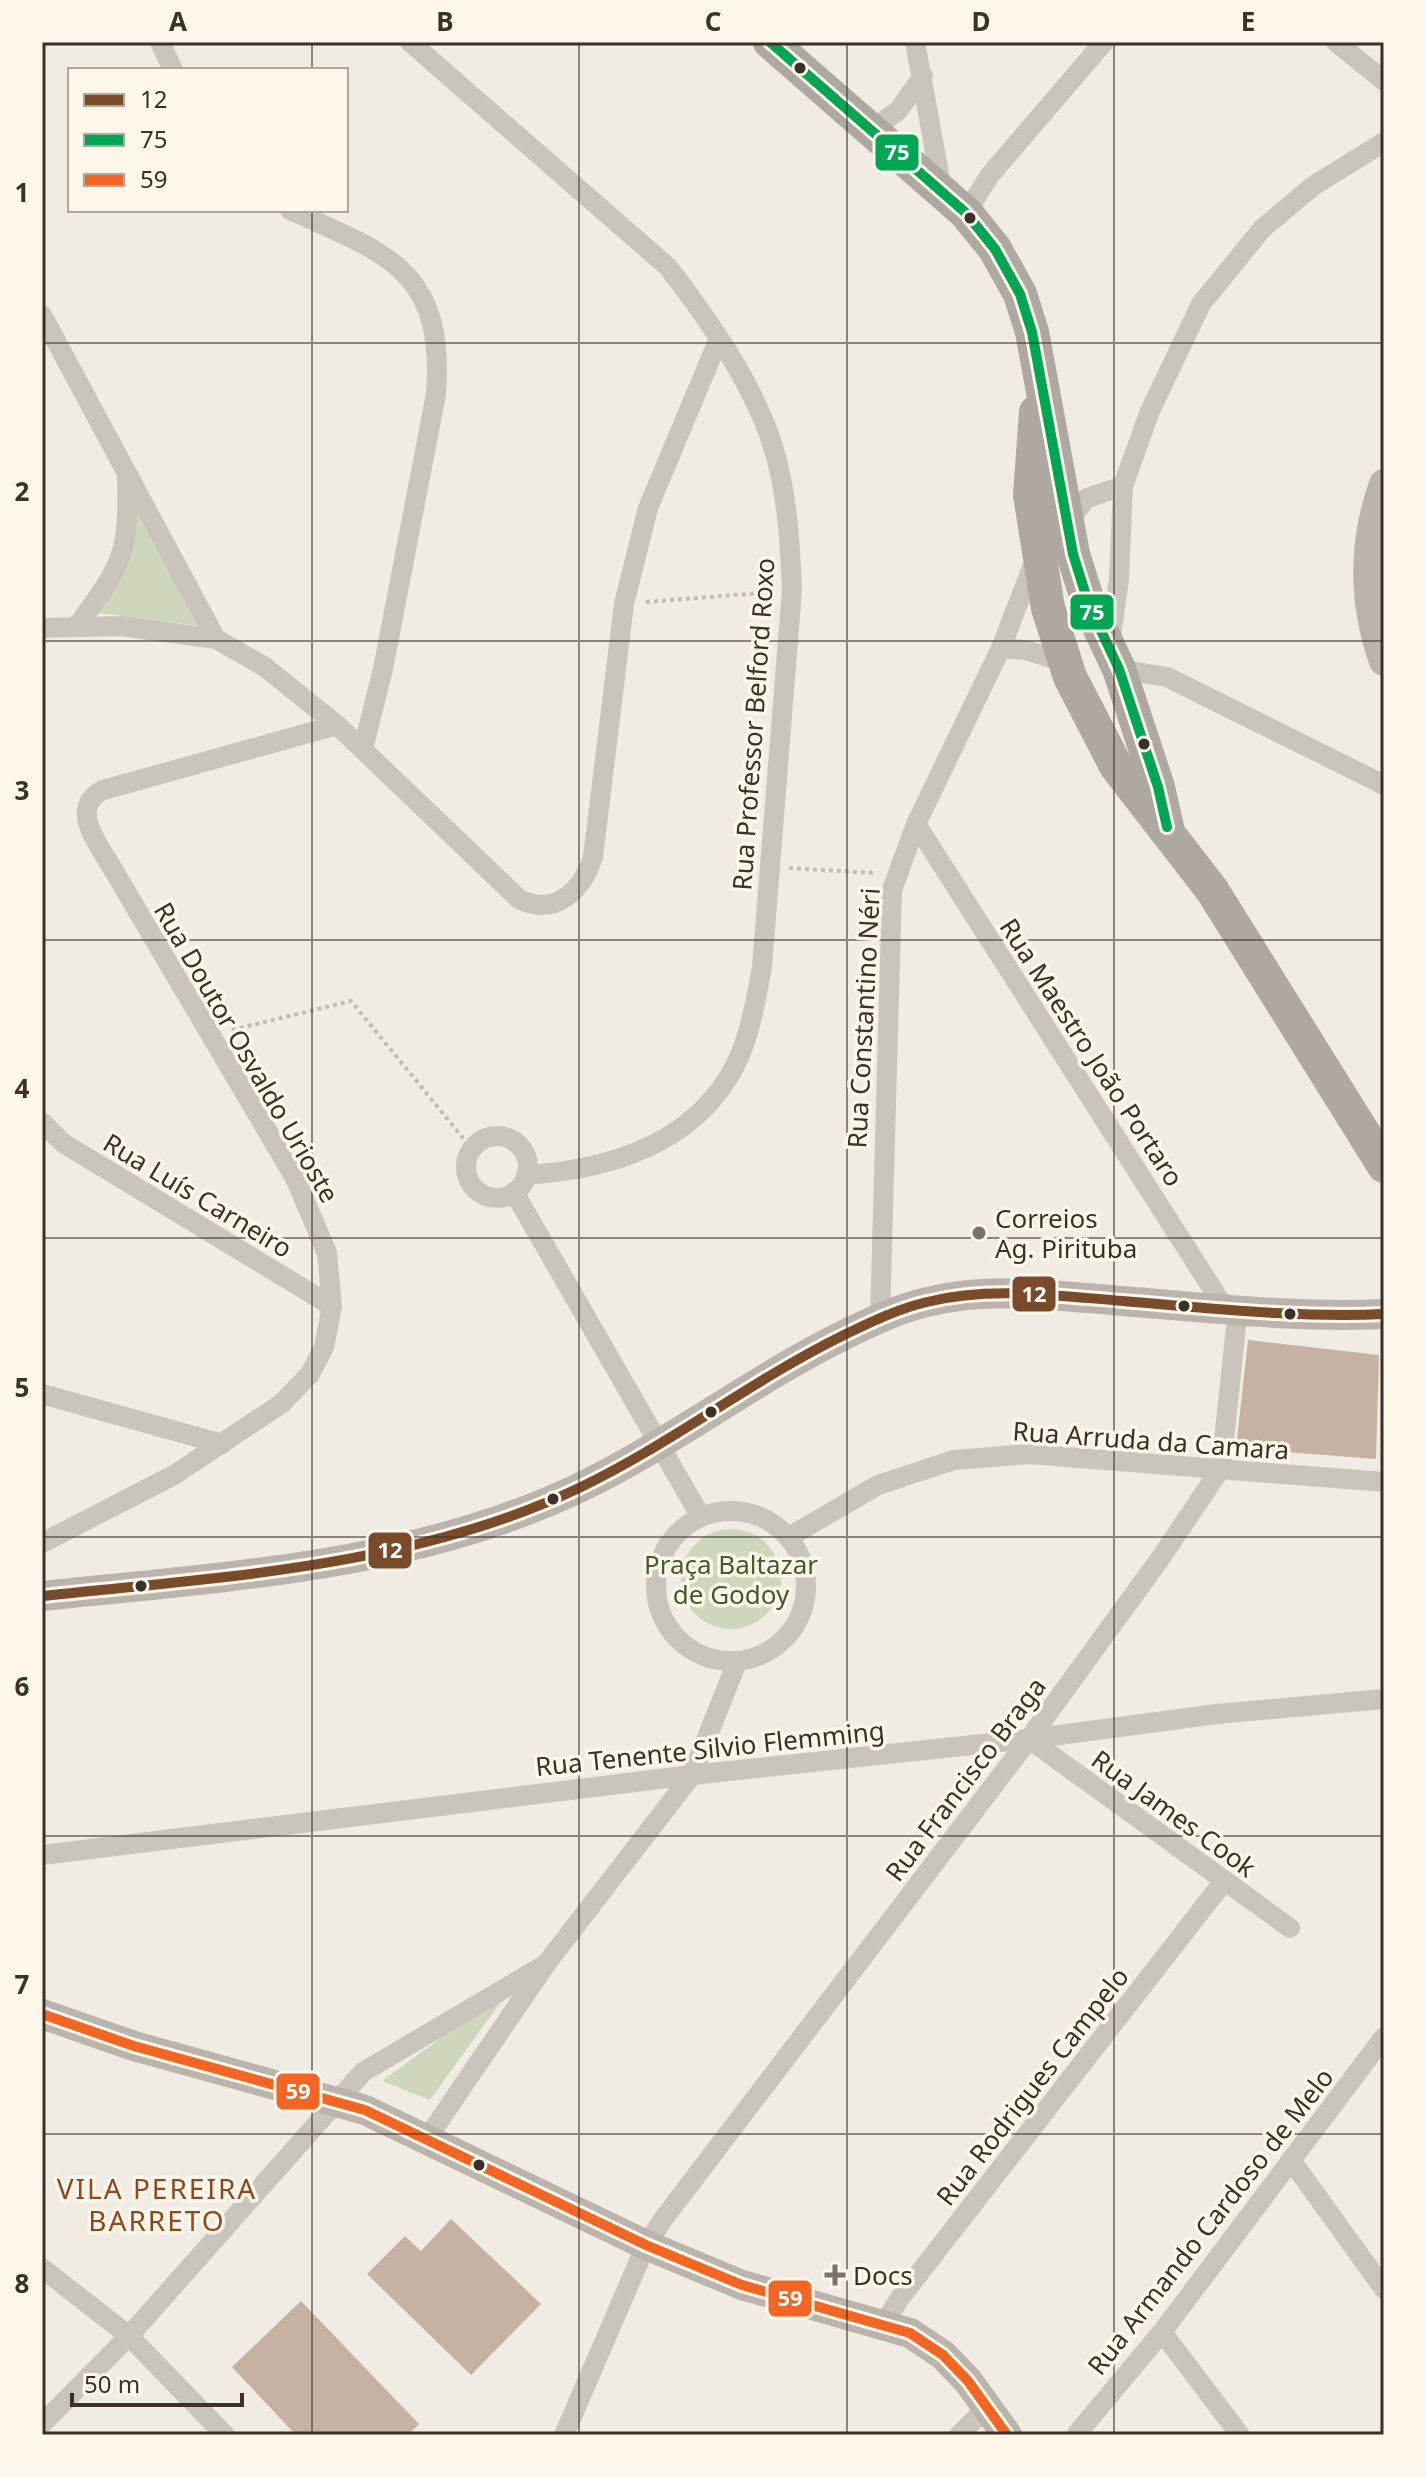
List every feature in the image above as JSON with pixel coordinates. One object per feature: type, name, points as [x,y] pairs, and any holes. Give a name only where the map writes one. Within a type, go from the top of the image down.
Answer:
[{"type":"main road","points":[[770,42],[954,201],[995,249],[1020,294],[1032,332],[1080,579],[1114,658],[1158,787],[1167,827]]},
{"type":"main road","points":[[1040,384],[1032,438],[1030,495],[1048,608],[1064,662],[1116,766],[1167,827],[1212,890],[1384,1166]]},
{"type":"main road","points":[[1384,484],[1374,512],[1366,569],[1372,626],[1384,661]]},
{"type":"main road","points":[[1038,550],[1067,522]]},
{"type":"main road","points":[[1064,662],[1091,673],[1114,658]]},
{"type":"main road","points":[[42,1596],[309,1566],[402,1546],[526,1509],[580,1487],[656,1445],[797,1358],[880,1318],[924,1302],[973,1293],[1033,1293],[1327,1315],[1384,1314]]},
{"type":"main road","points":[[1327,1315],[1384,1332]]},
{"type":"main road","points":[[42,2014],[134,2046],[365,2110],[646,2245],[742,2285],[883,2325],[924,2340],[968,2381],[1007,2435]]},
{"type":"street","points":[[160,42],[172,68]]},
{"type":"street","name":"Rua Professor Belford Roxo","points":[[410,42],[668,267],[748,389],[772,442],[789,529],[792,590],[762,967],[750,1027],[729,1078],[698,1114],[664,1139],[616,1161],[520,1184]]},
{"type":"street","points":[[915,42],[954,201],[1006,155],[1104,42]]},
{"type":"street","points":[[1336,42],[1384,81]]},
{"type":"street","points":[[872,129],[898,111],[923,76]]},
{"type":"street","points":[[1384,142],[1313,186],[1262,229],[1201,304],[1160,385],[1123,486],[1114,658],[1167,677],[1384,785]]},
{"type":"street","points":[[294,212],[375,248],[405,270],[425,300],[436,343],[436,394],[383,669],[363,749]]},
{"type":"street","points":[[42,315],[216,639]]},
{"type":"street","points":[[42,628],[78,625],[216,639],[265,667],[337,725],[519,899],[532,905],[548,906],[560,901],[587,877],[593,857],[624,604],[648,508],[718,341]]},
{"type":"street","points":[[78,625],[112,578],[123,555],[128,529],[127,469]]},
{"type":"street","points":[[1067,522],[1087,498],[1123,486]]},
{"type":"street","name":"Rua Constantino Néri","points":[[880,1318],[888,926],[896,875],[916,824],[1001,648],[1038,550]]},
{"type":"street","points":[[1001,648],[1025,650],[1064,662]]},
{"type":"street","name":"Rua Doutor Osvaldo Urioste","points":[[42,1543],[174,1475],[281,1404],[310,1374],[324,1347],[332,1306],[327,1253],[295,1178],[208,1036],[92,832],[86,817],[86,804],[103,790],[337,725]]},
{"type":"street","name":"Rua Maestro João Portaro","points":[[916,824],[1231,1308]]},
{"type":"street","name":"Rua Luís Carneiro","points":[[42,1122],[63,1143],[332,1306]]},
{"type":"street","points":[[520,1184],[493,1198],[474,1189],[466,1169],[472,1149],[489,1137],[510,1140],[525,1155],[520,1184],[656,1445],[701,1517]]},
{"type":"street","name":"Rua Francisco Braga","points":[[564,2435],[646,2245],[1029,1739],[1162,1556],[1221,1468],[1231,1308]]},
{"type":"street","points":[[42,1394],[222,1444]]},
{"type":"street","name":"Rua Arruda da Camara","points":[[789,1537],[878,1485],[954,1460],[1029,1454],[1384,1482]]},
{"type":"street","points":[[724,1511],[748,1513],[770,1522],[789,1537],[801,1557],[807,1577],[801,1617],[775,1648],[737,1662],[711,1659],[687,1648],[668,1629],[657,1605],[656,1578],[663,1553],[679,1532],[701,1517],[724,1511]]},
{"type":"street","points":[[426,2140],[546,1964],[692,1775],[737,1662]]},
{"type":"street","name":"Rua Tenente Silvio Flemming","points":[[42,1855],[692,1775],[1029,1739],[1217,1714],[1384,1699]]},
{"type":"street","name":"Rua James Cook","points":[[1029,1739],[1290,1928]]},
{"type":"street","name":"Rua Rodrigues Campelo","points":[[883,2325],[909,2286],[1224,1881]]},
{"type":"street","points":[[42,2424],[129,2336],[363,2072],[546,1964]]},
{"type":"street","name":"Rua Armando Cardoso de Melo","points":[[1076,2435],[1162,2332],[1384,2037]]},
{"type":"street","points":[[1291,2160],[1384,2289]]},
{"type":"street","points":[[42,2268],[129,2336],[225,2435]]},
{"type":"street","points":[[1162,2332],[1240,2435]]},
{"type":"street","points":[[959,2435],[986,2408]]},
{"type":"path","points":[[624,604],[792,590]]},
{"type":"path","points":[[770,866],[896,875]]},
{"type":"path","points":[[208,1036],[351,1001],[472,1149]]},
{"type":"green space","points":[[133,506],[198,626],[98,613],[127,563]]},
{"type":"green space","name":"Praça Baltazar de Godoy","points":[[731,1529],[750,1533],[766,1544],[777,1560],[781,1579],[777,1598],[766,1614],[750,1625],[731,1629],[712,1625],[696,1614],[685,1598],[681,1579],[685,1560],[696,1544],[712,1533]]},
{"type":"green space","points":[[513,1985],[430,2100],[382,2081]]},
{"type":"building","points":[[1248,1340],[1379,1355],[1376,1459],[1236,1448]]},
{"type":"building","points":[[451,2219],[541,2304],[471,2375],[367,2274],[405,2236],[421,2251]]},
{"type":"building","points":[[301,2301],[419,2424],[408,2435],[296,2435],[232,2367]]},
{"type":"transit line","name":"75","points":[[770,42],[966,213],[995,249],[1020,294],[1032,332],[1073,554],[1089,605],[1119,669],[1158,787],[1167,827]]},
{"type":"transit line","name":"12","points":[[42,1596],[316,1564],[450,1536],[516,1515],[613,1471],[842,1336],[894,1312],[927,1302],[1000,1293],[1286,1313],[1384,1314]]},
{"type":"transit line","name":"59","points":[[42,2014],[134,2046],[365,2110],[646,2245],[742,2285],[910,2333],[943,2355],[968,2381],[1007,2435]]},
{"type":"place","name":"Correios Ag. Pirituba","points":[[979,1233]]},
{"type":"place","name":"Docs","points":[[835,2275]]},
{"type":"district","name":"VILA PEREIRA BARRETO","points":[[157,2204]]}]
